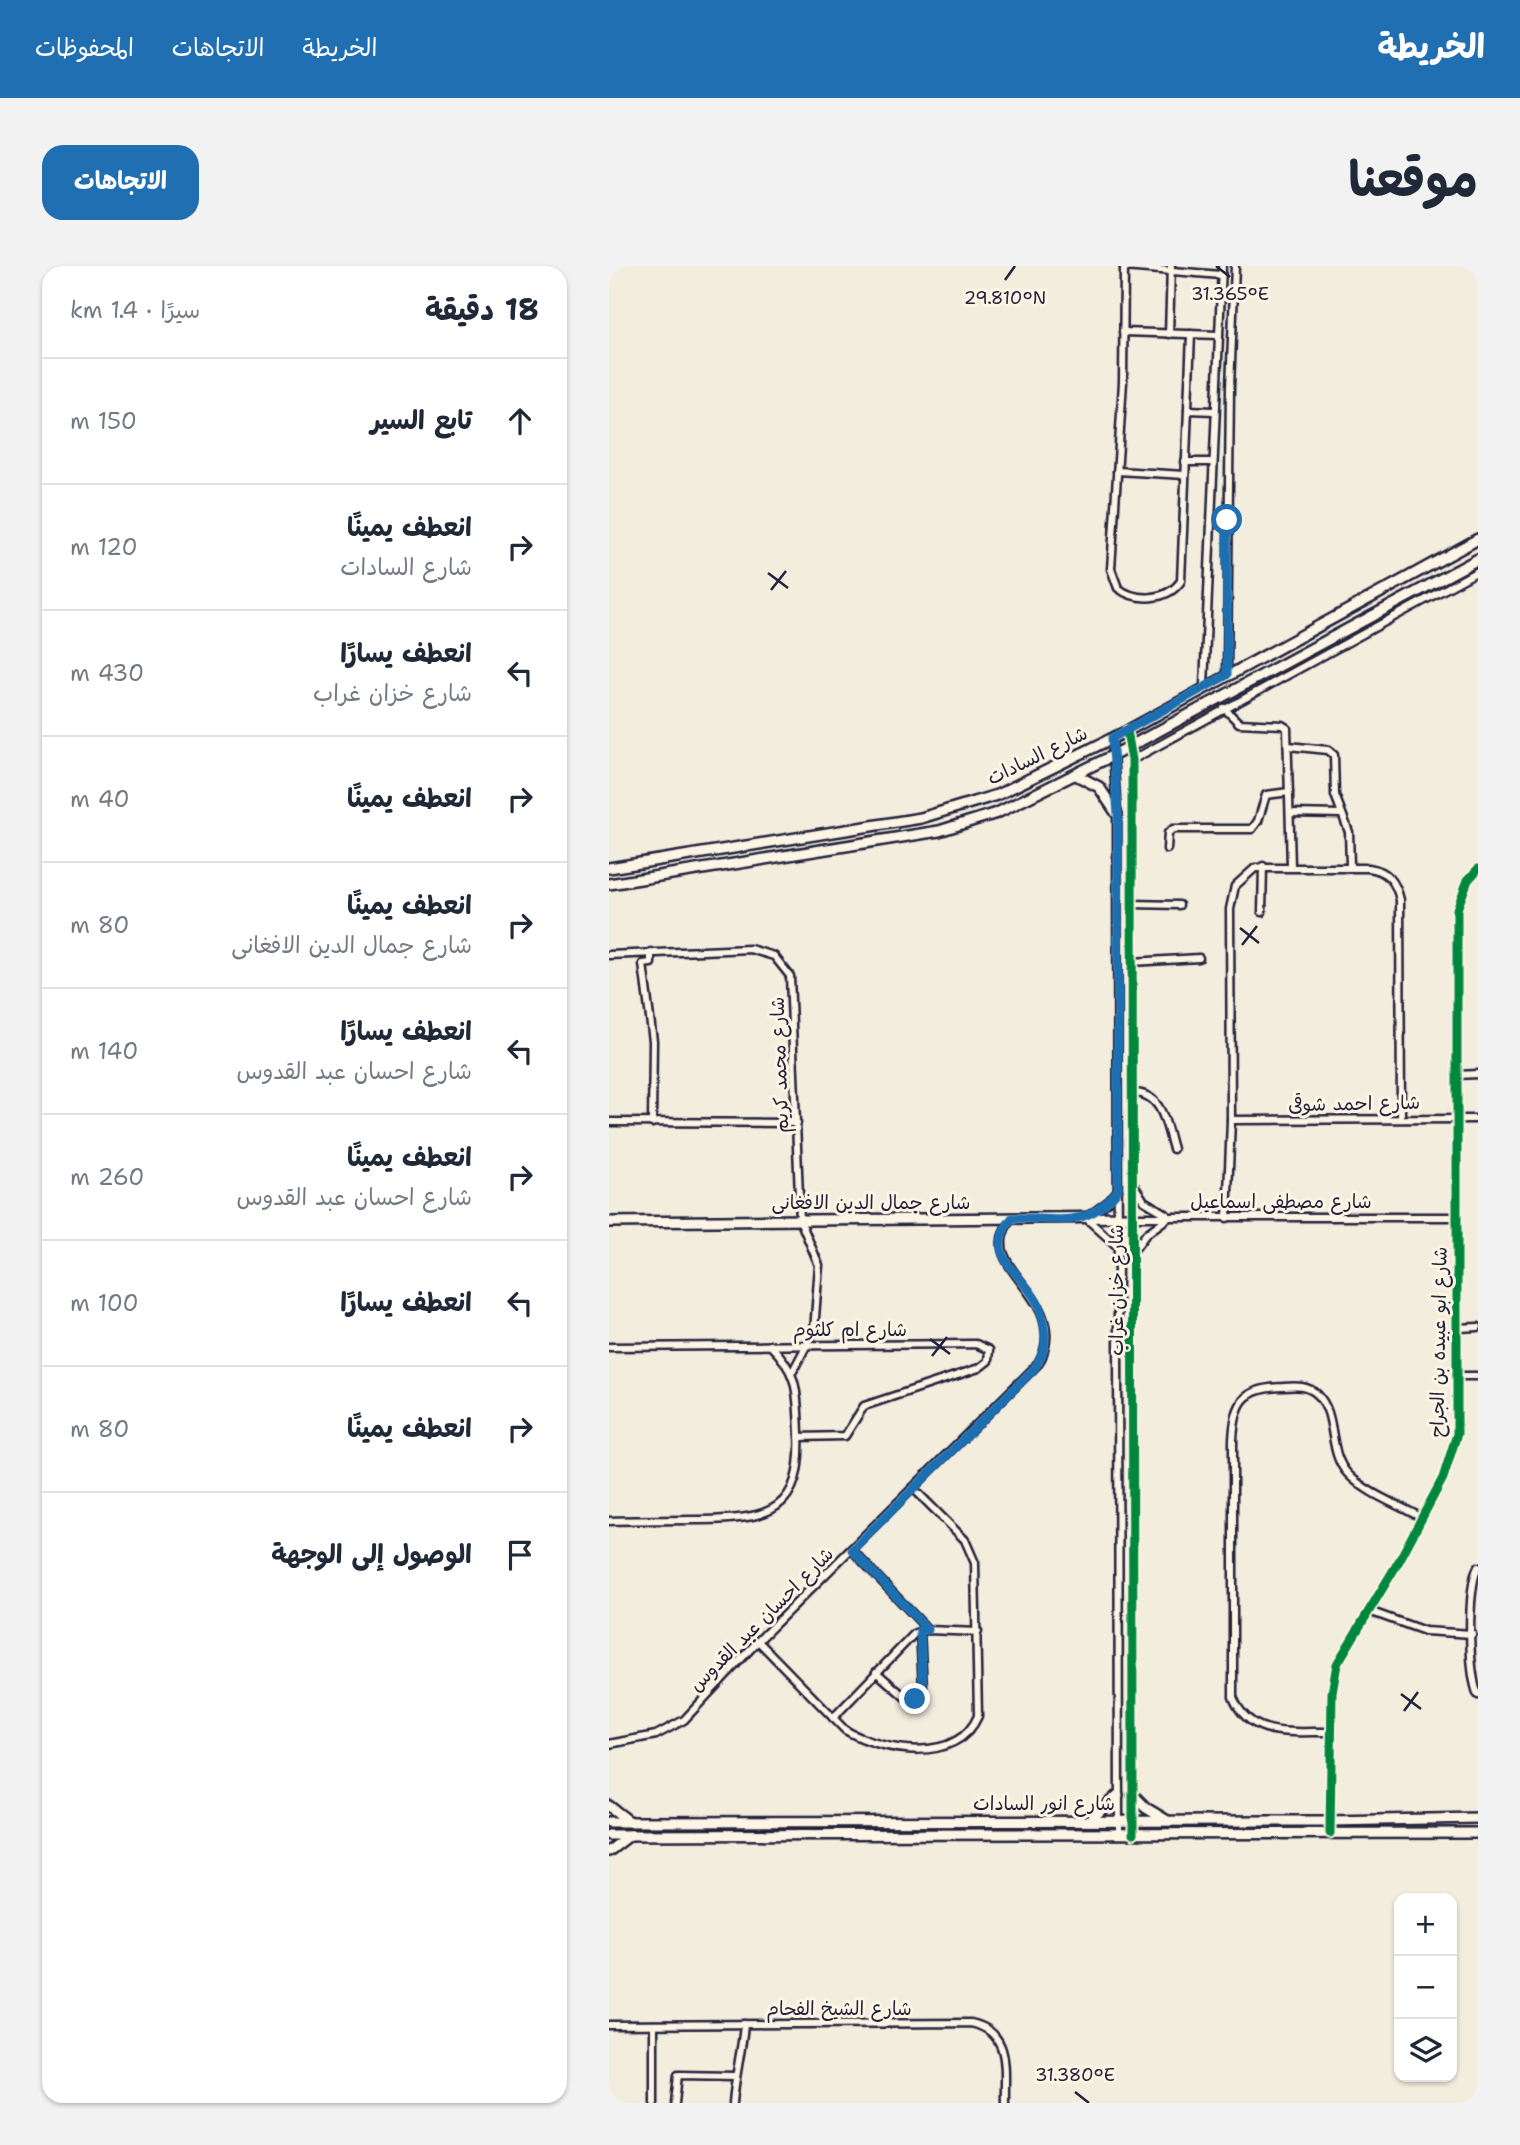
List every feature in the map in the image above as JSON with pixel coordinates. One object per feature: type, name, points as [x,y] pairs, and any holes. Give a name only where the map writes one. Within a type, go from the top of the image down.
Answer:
[{"type":"street","points":[[1204,686],[1211,461],[1221,266]]},
{"type":"street","points":[[1227,675],[1229,401],[1235,266]]},
{"type":"street","points":[[1191,334],[1181,581],[1169,593],[1142,598],[1124,593],[1112,576],[1124,267],[1171,268],[1221,275]]},
{"type":"street","points":[[1169,334],[1171,268]]},
{"type":"street","points":[[1123,332],[1219,335]]},
{"type":"street","points":[[1188,410],[1214,411]]},
{"type":"street","points":[[1185,461],[1211,461]]},
{"type":"street","points":[[1117,471],[1185,475]]},
{"type":"street","name":"شارع السادات","points":[[609,869],[932,815],[1009,790],[1127,731],[1204,686],[1478,539]]},
{"type":"street","name":"شارع السادات","points":[[609,884],[939,831],[997,813],[1114,755],[1478,559]]},
{"type":"street","points":[[1132,760],[1478,571]]},
{"type":"street","points":[[1224,708],[1239,723],[1285,726],[1288,746],[1291,866]]},
{"type":"street","name":"شارع خزان غراب","points":[[1127,731],[1132,760],[1133,1834]]},
{"type":"street","name":"شارع خزان غراب","points":[[1112,738],[1118,814],[1119,1834]]},
{"type":"street","points":[[1288,746],[1332,752],[1335,795],[1349,832],[1350,866]]},
{"type":"street","points":[[1076,775],[1099,787],[1118,814]]},
{"type":"street","points":[[1167,849],[1168,833],[1173,829],[1252,829],[1258,821],[1266,796],[1289,792]]},
{"type":"street","points":[[1290,813],[1341,814]]},
{"type":"street","points":[[1262,866],[1262,912]]},
{"type":"street","points":[[1227,1218],[1231,1120],[1231,898],[1240,878],[1262,866],[1350,866],[1378,869],[1395,882],[1398,889],[1401,1118]]},
{"type":"street","name":"شارع ابو عبيده بن الجراح","points":[[1330,1833],[1332,1693],[1337,1664],[1422,1518],[1452,1457],[1457,1434],[1457,909],[1468,880],[1478,869]]},
{"type":"street","points":[[1132,904],[1179,905]]},
{"type":"street","name":"شارع محمد كريم","points":[[609,955],[750,949],[766,952],[781,962],[792,986],[800,1220]]},
{"type":"street","points":[[651,952],[651,963],[643,964],[653,1041],[652,1122]]},
{"type":"street","points":[[1132,962],[1199,958]]},
{"type":"street","points":[[1457,1074],[1478,1074]]},
{"type":"street","points":[[1132,1093],[1148,1096],[1157,1102],[1173,1149]]},
{"type":"street","name":"شارع احمد شوقى","points":[[1231,1120],[1478,1119]]},
{"type":"street","points":[[609,1122],[797,1123]]},
{"type":"street","points":[[1132,1183],[1152,1208],[1172,1216]]},
{"type":"street","points":[[1118,1190],[1109,1201],[1086,1219],[1118,1247]]},
{"type":"street","points":[[1133,1251],[1146,1234],[1172,1216]]},
{"type":"street","name":"شارع مصطفى اسماعيل","points":[[1134,1217],[1457,1217]]},
{"type":"street","name":"شارع جمال الدين الافغانى","points":[[609,1222],[1134,1217]]},
{"type":"street","name":"شارع احسان عبد القدوس","points":[[609,1745],[673,1728],[684,1720],[758,1641],[1033,1370],[1042,1356],[1045,1340],[1043,1314],[1030,1291],[1009,1266],[1000,1246],[1002,1231],[1012,1218]]},
{"type":"street","points":[[793,1371],[814,1331],[819,1265],[800,1220]]},
{"type":"street","points":[[1458,1328],[1478,1327]]},
{"type":"street","name":"شارع ام كلثوم","points":[[609,1347],[976,1344],[984,1346],[990,1355],[988,1361],[979,1368],[864,1406],[845,1436],[799,1437]]},
{"type":"street","points":[[609,1521],[762,1515],[773,1509],[789,1492],[797,1472],[799,1437],[796,1385],[793,1371],[770,1345]]},
{"type":"street","points":[[1458,1376],[1478,1376]]},
{"type":"street","points":[[1332,1732],[1258,1727],[1243,1716],[1233,1697],[1233,1440],[1234,1418],[1241,1402],[1261,1387],[1302,1386],[1312,1390],[1325,1405],[1333,1451],[1348,1474],[1422,1518]]},
{"type":"street","points":[[758,1641],[833,1718],[860,1738],[891,1749],[942,1746],[961,1739],[978,1716],[975,1563],[965,1540],[913,1488]]},
{"type":"street","points":[[852,1550],[924,1630],[923,1688],[919,1697],[905,1697],[876,1672]]},
{"type":"street","points":[[1118,1553],[1133,1552]]},
{"type":"street","points":[[1478,1567],[1473,1580],[1472,1634],[1474,1682],[1478,1695]]},
{"type":"street","points":[[1369,1611],[1425,1631],[1472,1634]]},
{"type":"street","points":[[833,1718],[876,1672],[924,1630],[978,1632]]},
{"type":"street","points":[[1089,1821],[1118,1795]]},
{"type":"street","points":[[1133,1795],[1146,1808],[1168,1820]]},
{"type":"street","points":[[609,1806],[632,1823]]},
{"type":"street","name":"شارع انور السادات","points":[[609,1822],[1330,1821],[1478,1818]]},
{"type":"street","name":"شارع انور السادات","points":[[609,1835],[1478,1833]]},
{"type":"street","points":[[609,1851],[630,1835]]},
{"type":"street","points":[[733,2103],[744,2024]]},
{"type":"street","name":"شارع الشيخ الفحام","points":[[609,2025],[981,2025],[999,2038],[1004,2048],[1005,2103]]},
{"type":"street","points":[[654,2025],[654,2103]]},
{"type":"street","points":[[675,2103],[678,2075],[735,2076]]},
{"type":"cycle path","points":[[1127,731],[1132,760],[1133,1834]]},
{"type":"cycle path","points":[[1330,1833],[1332,1693],[1337,1664],[1399,1561],[1443,1478],[1457,1434],[1457,909],[1468,880],[1478,869]]},
{"type":"route","points":[[915,1699],[922,1693],[923,1688],[920,1630],[928,1630],[852,1550],[1039,1363],[1045,1348],[1043,1314],[1035,1298],[1005,1260],[1000,1246],[1002,1231],[1012,1218],[1086,1219],[1098,1211],[1118,1190],[1118,814],[1112,738],[1227,675],[1227,520]]}]
